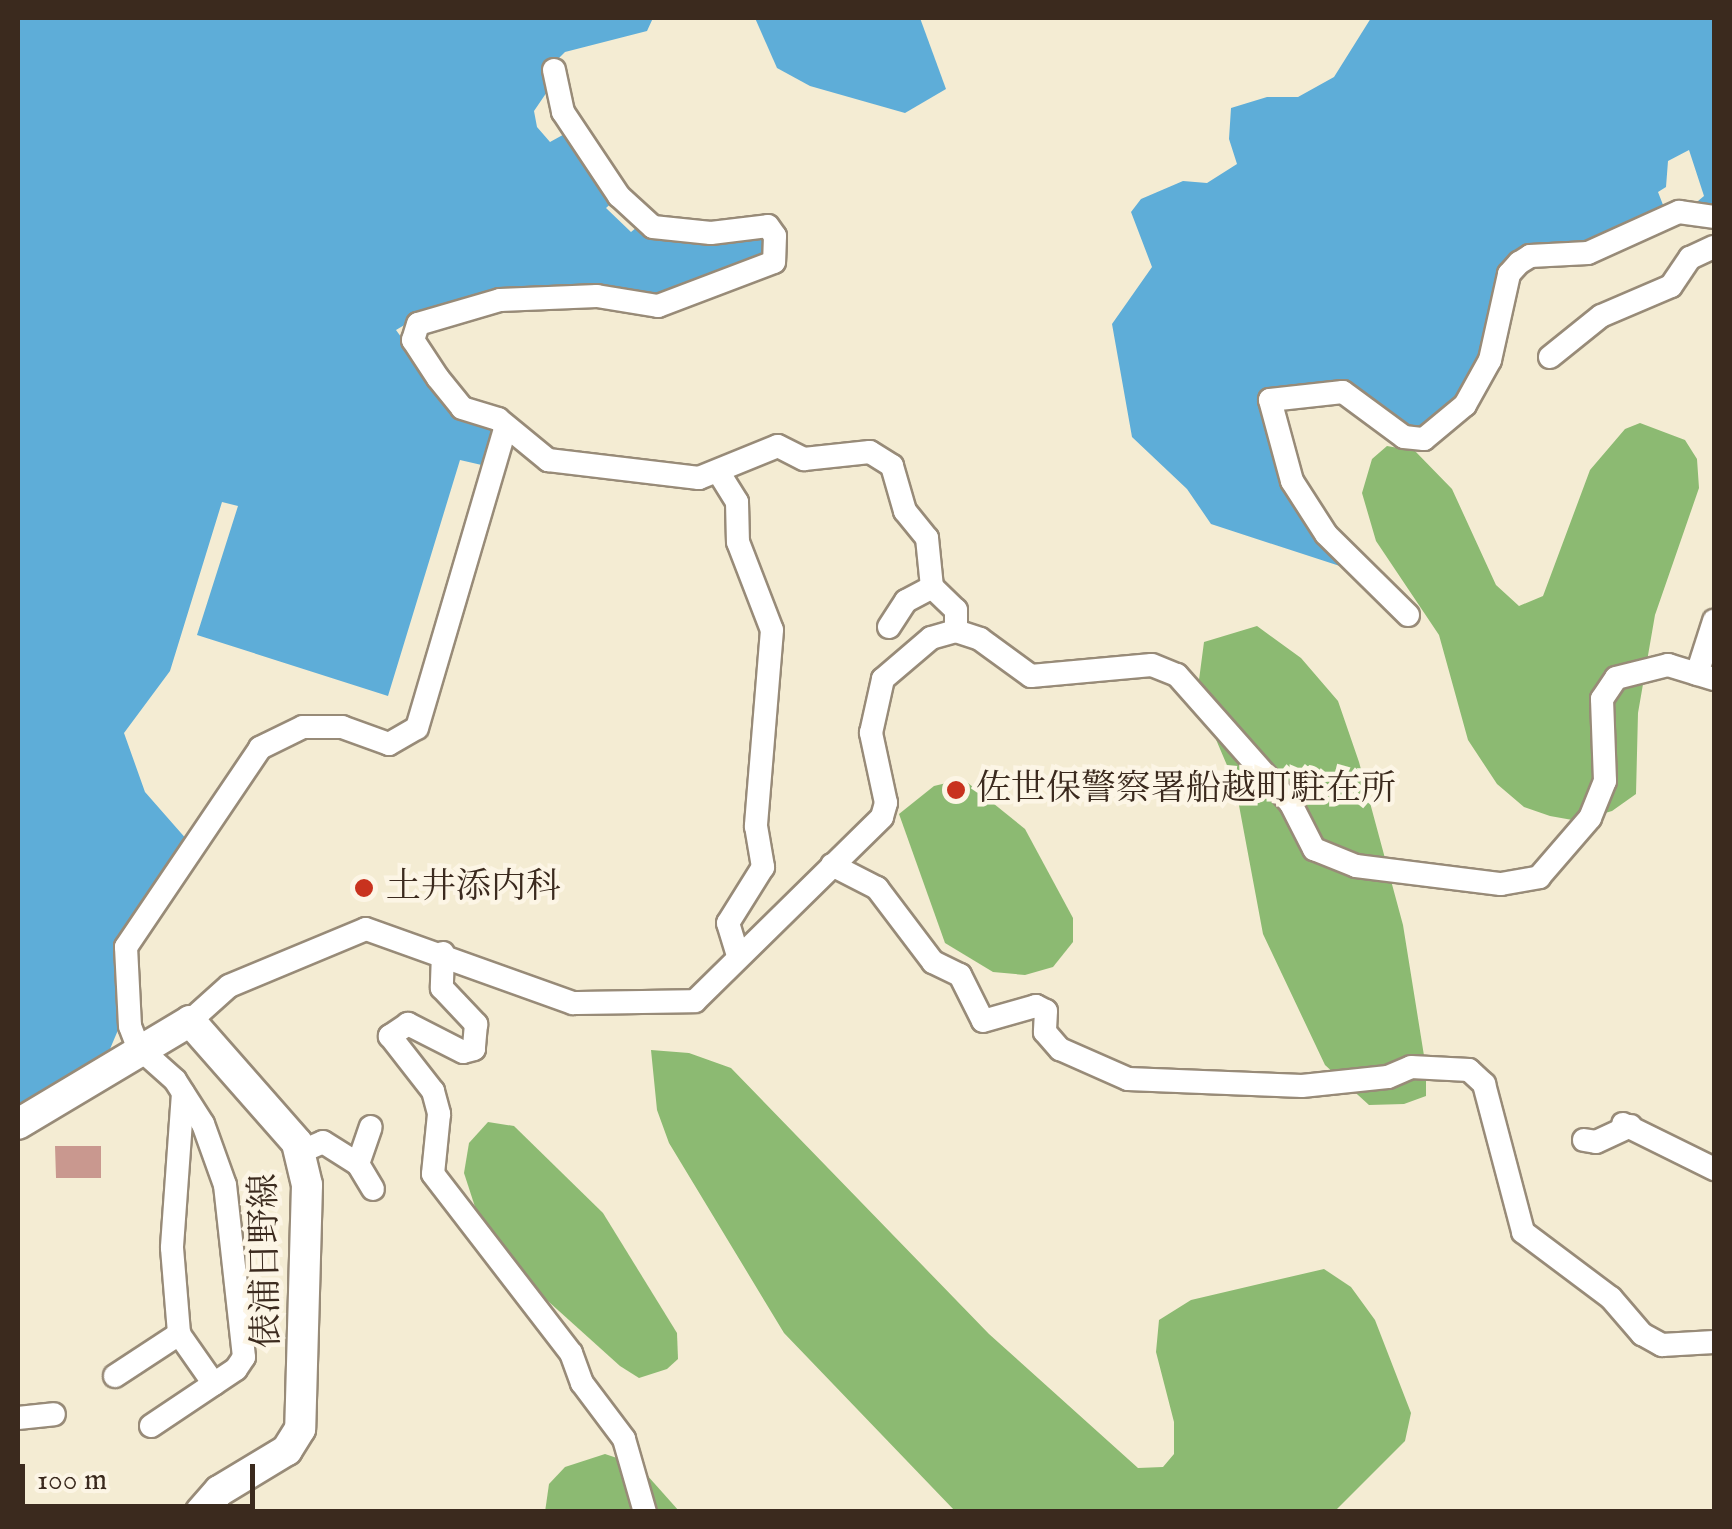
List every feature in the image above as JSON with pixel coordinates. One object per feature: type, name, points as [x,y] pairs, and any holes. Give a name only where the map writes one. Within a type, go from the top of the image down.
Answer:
[{"type":"main road","points":[[18,1124],[138,1047],[190,1021]]},
{"type":"main road","name":"俵浦日野線","points":[[190,1021],[281,1119],[300,1152],[308,1185],[308,1330],[300,1429],[287,1450],[219,1490],[201,1512]]},
{"type":"street","points":[[554,70],[563,112],[619,196],[652,227],[711,233],[768,226],[775,236],[774,262],[658,306],[597,296],[500,300],[418,324],[413,340],[462,408],[498,419],[505,429],[548,460],[699,478],[778,446],[804,459],[870,452],[892,466],[904,511],[926,538],[932,587],[956,610],[956,631]]},
{"type":"street","points":[[1408,615],[1381,581],[1326,534],[1292,482],[1270,400],[1343,392],[1404,438],[1424,439],[1443,430],[1466,404],[1490,360],[1509,274],[1518,263],[1530,256],[1588,253],[1678,212],[1696,210],[1714,218]]},
{"type":"street","points":[[1550,357],[1601,316],[1672,286],[1690,258],[1714,247]]},
{"type":"street","points":[[151,1426],[214,1384],[244,1357],[232,1225],[209,1139],[183,1092],[138,1047],[130,1026],[126,947],[260,748],[304,728],[342,727],[388,744],[417,728],[505,429]]},
{"type":"street","points":[[719,473],[737,502],[738,542],[772,630],[756,826],[764,867],[728,923],[737,953]]},
{"type":"street","points":[[889,627],[906,601],[932,587]]},
{"type":"street","points":[[190,1021],[229,986],[366,928],[598,1007],[695,1001],[737,953],[872,831],[886,802],[871,733],[883,679],[932,638],[956,631],[980,640],[1031,676],[1152,665],[1177,675],[1291,804],[1314,849],[1356,866],[1501,884],[1539,877],[1590,818],[1605,780],[1602,699],[1616,678],[1640,667],[1668,665],[1706,676],[1714,621]]},
{"type":"street","points":[[832,864],[877,888],[932,962],[960,975],[983,1021],[1036,1006],[1046,1011],[1045,1032],[1060,1049],[1128,1079],[1302,1086],[1388,1077],[1411,1067],[1469,1070],[1484,1084],[1523,1232],[1611,1298],[1642,1334],[1662,1345],[1714,1342]]},
{"type":"street","points":[[443,953],[442,988],[476,1024],[479,1040],[474,1049],[452,1046],[408,1024],[390,1036],[433,1091],[439,1114],[433,1174],[570,1353],[582,1382],[624,1439],[645,1512]]},
{"type":"street","points":[[438,1019],[452,1046]]},
{"type":"street","points":[[183,1092],[172,1248],[179,1334],[214,1384]]},
{"type":"street","points":[[1584,1140],[1596,1142],[1626,1125],[1714,1169]]},
{"type":"street","points":[[358,1164],[371,1128]]},
{"type":"street","points":[[300,1152],[323,1142],[358,1164],[373,1189]]},
{"type":"street","points":[[115,1376],[179,1334]]},
{"type":"street","points":[[18,1418],[54,1414]]},
{"type":"green space","points":[[1640,423],[1685,440],[1697,459],[1699,488],[1655,615],[1638,713],[1636,794],[1612,811],[1578,821],[1550,816],[1524,807],[1497,784],[1468,740],[1439,635],[1376,541],[1362,493],[1372,459],[1387,446],[1415,451],[1452,489],[1496,585],[1519,606],[1543,596],[1590,470],[1625,429]]},
{"type":"green space","points":[[1257,626],[1301,658],[1338,701],[1359,762],[1403,925],[1426,1068],[1426,1096],[1404,1104],[1369,1105],[1325,1065],[1263,934],[1235,784],[1197,695],[1204,642]]},
{"type":"green space","points":[[963,779],[1025,829],[1073,918],[1073,942],[1053,967],[1025,975],[993,972],[945,943],[899,814],[934,786]]},
{"type":"green space","points":[[651,1050],[689,1053],[731,1068],[989,1334],[1138,1468],[1163,1467],[1174,1454],[1174,1422],[1156,1352],[1159,1320],[1191,1300],[1324,1269],[1351,1287],[1375,1320],[1411,1413],[1405,1441],[1335,1511],[955,1511],[784,1333],[669,1143],[657,1110]]},
{"type":"green space","points":[[488,1122],[514,1126],[603,1213],[677,1333],[678,1359],[667,1369],[639,1378],[620,1366],[529,1284],[477,1213],[464,1173],[469,1143]]},
{"type":"green space","points":[[605,1454],[638,1465],[679,1511],[545,1512],[549,1484],[565,1467]]},
{"type":"water","points":[[18,18],[653,18],[647,31],[565,52],[548,69],[549,89],[534,111],[537,127],[550,142],[570,131],[616,199],[606,208],[631,232],[642,223],[763,232],[770,256],[668,295],[423,314],[396,330],[457,414],[489,425],[495,437],[486,466],[460,460],[388,696],[197,635],[238,506],[222,502],[170,671],[124,733],[145,792],[188,841],[119,946],[121,1023],[110,1049],[18,1107]]},
{"type":"water","points":[[755,18],[920,18],[946,89],[905,113],[810,86],[777,68]]},
{"type":"water","points":[[1371,18],[1714,18],[1714,205],[1692,206],[1704,196],[1689,150],[1668,161],[1666,187],[1658,192],[1665,210],[1612,240],[1512,262],[1487,351],[1454,411],[1415,434],[1361,393],[1265,396],[1268,431],[1349,569],[1211,524],[1187,489],[1132,437],[1112,324],[1152,267],[1131,212],[1141,199],[1183,181],[1207,183],[1237,164],[1229,139],[1231,108],[1267,97],[1298,97],[1334,77]]},
{"type":"building","points":[[55,1146],[101,1146],[101,1178],[56,1178]]},
{"type":"place","name":"佐世保警察署船越町駐在所","points":[[956,790]]},
{"type":"place","name":"土井添内科","points":[[364,888]]}]
